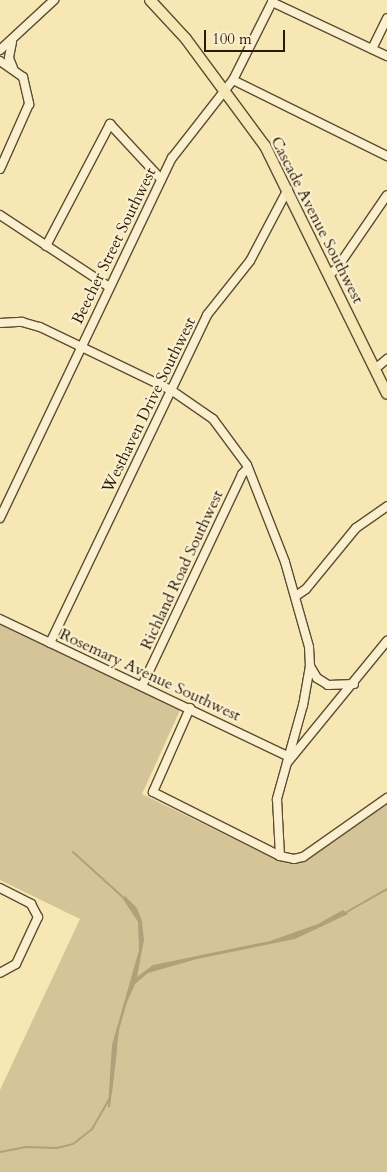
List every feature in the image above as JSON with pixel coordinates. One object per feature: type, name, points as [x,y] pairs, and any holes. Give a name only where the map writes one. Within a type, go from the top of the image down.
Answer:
[{"type":"main road","name":"Cascade Avenue Southwest","points":[[150,0],[186,39],[265,146],[288,189],[387,394]]},
{"type":"street","points":[[0,50],[12,42],[54,0]]},
{"type":"street","points":[[273,1],[387,56]]},
{"type":"street","name":"Beecher Street Southwest","points":[[1,514],[161,179],[183,142],[233,80],[273,1]]},
{"type":"street","points":[[372,49],[387,18]]},
{"type":"street","points":[[0,169],[29,104],[25,83],[13,68],[8,54],[12,42]]},
{"type":"street","points":[[0,61],[13,68]]},
{"type":"street","points":[[233,80],[387,156]]},
{"type":"street","points":[[46,246],[110,124],[161,179]]},
{"type":"street","name":"Westhaven Drive Southwest","points":[[50,643],[207,315],[250,261],[288,189]]},
{"type":"street","points":[[329,275],[338,268],[387,195]]},
{"type":"street","points":[[0,215],[109,287]]},
{"type":"street","points":[[0,323],[22,322],[40,327],[171,390],[213,419],[248,468],[296,596],[307,634],[310,666],[303,705],[284,766],[277,799],[280,856]]},
{"type":"street","points":[[375,369],[387,359]]},
{"type":"street","name":"Richland Road Southwest","points":[[142,686],[242,474],[248,468]]},
{"type":"street","points":[[296,596],[306,589],[356,528],[387,506]]},
{"type":"street","name":"Rosemary Avenue Southwest","points":[[0,619],[190,708],[287,756]]},
{"type":"street","points":[[284,766],[354,684],[387,641]]},
{"type":"street","points":[[310,666],[317,678],[328,685],[354,684]]},
{"type":"street","points":[[190,708],[153,792],[280,856],[294,859],[302,857],[387,798]]},
{"type":"street","points":[[0,888],[31,904],[38,917],[16,964],[0,973]]},
{"type":"shaded area","points":[[0,621],[181,708],[142,794],[275,859],[305,856],[387,798],[387,1172],[0,1172],[0,1090],[80,919],[0,880]]},
{"type":"shaded area","points":[[125,896],[137,908],[142,921],[144,940],[137,977],[153,965],[270,941],[318,924],[343,910],[348,914],[295,939],[197,959],[148,973],[135,984],[127,1002],[119,1030],[110,1107],[108,1107],[112,1045],[139,950],[138,922],[123,899]]},
{"type":"waterway","points":[[73,852],[125,899]]},
{"type":"waterway","points":[[345,913],[387,889]]},
{"type":"waterway","points":[[111,1093],[116,1050]]},
{"type":"waterway","points":[[0,1152],[25,1147],[57,1148],[73,1144],[92,1129],[109,1099]]}]
